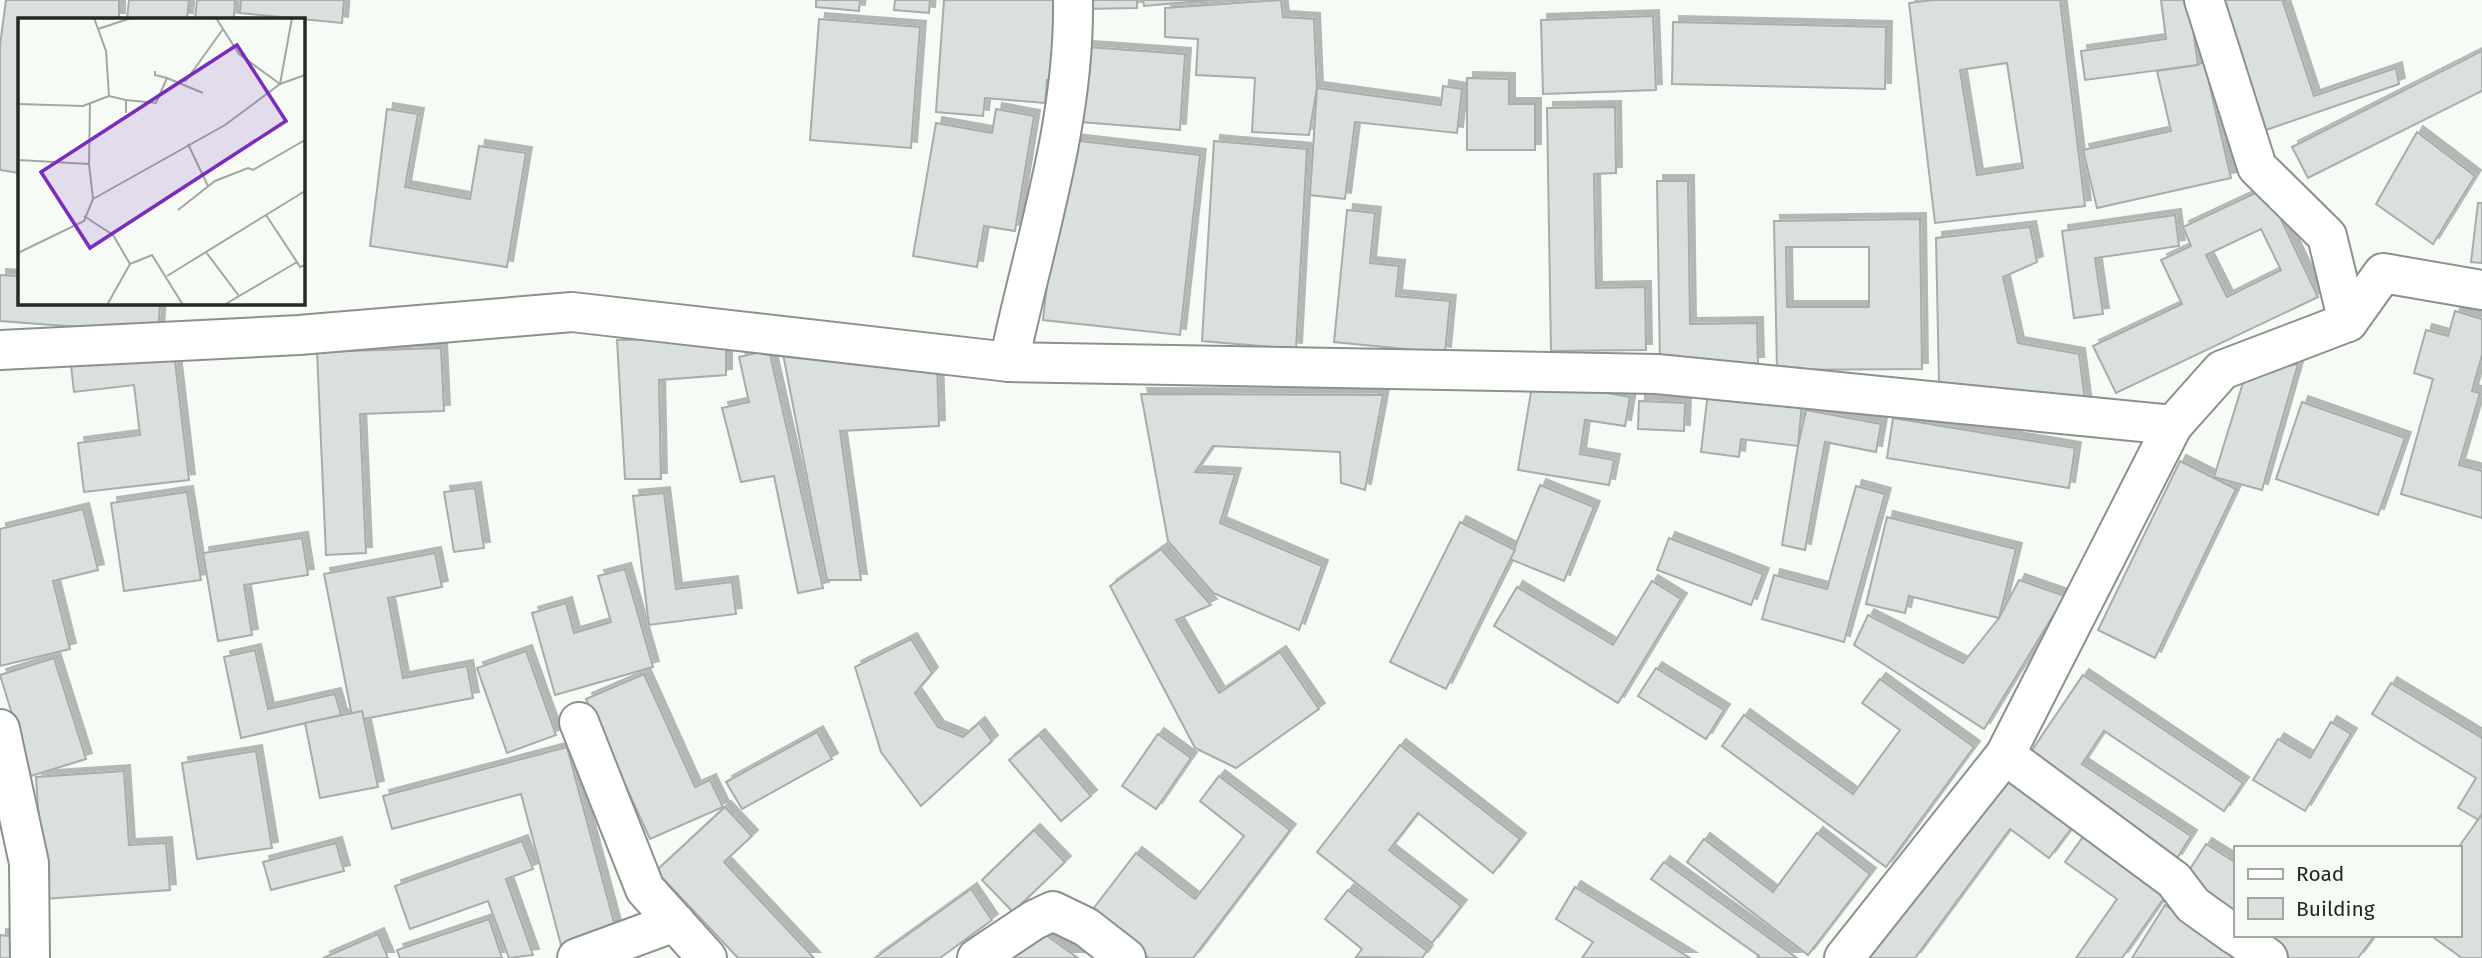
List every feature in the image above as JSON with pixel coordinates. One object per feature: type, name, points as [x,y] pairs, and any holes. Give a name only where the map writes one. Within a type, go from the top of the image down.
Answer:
[{"type":"street","points":[[1009,362],[1024,289],[1040,232],[1062,119],[1073,37],[1073,0]]},
{"type":"street","points":[[2204,0],[2257,166],[2327,236],[2348,322]]},
{"type":"street","points":[[1844,958],[2005,755],[2173,425],[2222,370],[2348,322],[2383,273],[2482,290]]},
{"type":"street","points":[[0,350],[299,335],[572,312],[1009,362],[1657,374],[2173,425]]},
{"type":"street","points":[[579,722],[645,889],[707,958]]},
{"type":"street","points":[[0,729],[29,863],[30,958]]},
{"type":"street","points":[[2005,755],[2175,880],[2193,905],[2234,934]]},
{"type":"street","points":[[977,958],[1034,920],[1053,911],[1086,927],[1126,958]]},
{"type":"street","points":[[577,958],[675,922]]},
{"type":"street","points":[[2239,937],[2268,958]]},
{"type":"building","points":[[6,0],[119,0],[119,18],[18,18],[18,173],[0,170],[0,45]]},
{"type":"building","points":[[129,0],[189,0],[187,18],[127,18]]},
{"type":"building","points":[[197,0],[235,0],[234,17],[247,18],[195,18]]},
{"type":"building","points":[[241,0],[344,0],[342,23],[240,13]]},
{"type":"building","points":[[816,0],[860,0],[859,11],[816,7]]},
{"type":"building","points":[[895,0],[930,0],[929,13],[894,10]]},
{"type":"building","points":[[944,0],[1061,0],[1060,80],[1047,80],[1045,103],[985,98],[983,116],[936,112]]},
{"type":"building","points":[[1084,0],[1137,0],[1137,8],[1084,9]]},
{"type":"building","points":[[1143,0],[1212,0],[1144,6]]},
{"type":"building","points":[[1281,0],[1283,17],[1314,19],[1317,88],[1309,135],[1252,132],[1255,78],[1196,75],[1198,39],[1165,37],[1165,8]]},
{"type":"building","points":[[1933,0],[2060,0],[2085,206],[1935,223],[1909,3]],"holes":[[[2007,63],[2023,168],[1977,175],[1960,70]]]},
{"type":"building","points":[[2161,0],[2189,0],[2198,65],[2085,80],[2081,51],[2166,39]]},
{"type":"building","points":[[2219,0],[2287,0],[2283,2],[2314,96],[2396,68],[2399,84],[2266,130]]},
{"type":"building","points":[[1653,16],[1656,90],[1543,94],[1541,20]]},
{"type":"building","points":[[819,19],[920,27],[911,148],[810,140]]},
{"type":"building","points":[[1673,22],[1886,27],[1885,89],[1672,84]]},
{"type":"building","points":[[1087,47],[1185,54],[1180,130],[1081,122]]},
{"type":"building","points":[[2482,51],[2482,91],[2308,178],[2292,147]]},
{"type":"building","points":[[2204,61],[2231,178],[2097,208],[2083,150],[2171,131],[2157,71],[2198,65]]},
{"type":"building","points":[[1467,78],[1509,79],[1509,104],[1535,104],[1535,150],[1467,150]]},
{"type":"building","points":[[1443,86],[1462,89],[1457,133],[1355,122],[1345,199],[1310,195],[1317,88],[1441,105]]},
{"type":"building","points":[[1615,107],[1616,173],[1594,174],[1596,288],[1645,287],[1646,350],[1551,351],[1547,108]]},
{"type":"building","points":[[387,109],[418,114],[405,187],[470,199],[479,146],[526,153],[507,267],[370,246]]},
{"type":"building","points":[[996,109],[1034,116],[1015,231],[984,226],[977,267],[913,256],[936,123],[992,133]]},
{"type":"building","points":[[2417,132],[2475,176],[2433,244],[2376,204]]},
{"type":"building","points":[[1063,139],[1200,155],[1180,335],[1043,320]]},
{"type":"building","points":[[1214,141],[1307,149],[1296,349],[1202,341]]},
{"type":"building","points":[[1657,181],[1688,181],[1690,324],[1757,323],[1758,363],[1660,365]]},
{"type":"building","points":[[2266,188],[2318,297],[2116,393],[2093,346],[2182,304],[2161,260],[2191,246],[2183,227]],"holes":[[[2261,229],[2281,270],[2227,297],[2206,255]]]},
{"type":"building","points":[[2478,203],[2482,203],[2482,263],[2471,262]]},
{"type":"building","points":[[1347,210],[1375,213],[1370,263],[1399,266],[1396,296],[1450,301],[1445,353],[1334,342]]},
{"type":"building","points":[[2175,215],[2179,246],[2095,258],[2103,314],[2074,318],[2062,231]]},
{"type":"building","points":[[1920,219],[1922,369],[1777,370],[1774,221]],"holes":[[[1786,247],[1869,247],[1869,307],[1787,307]]]},
{"type":"building","points":[[2030,227],[2037,262],[2003,277],[2018,343],[2079,354],[2086,407],[1939,383],[1936,238]]},
{"type":"building","points":[[0,275],[18,276],[18,304],[160,304],[158,333],[0,321]]},
{"type":"building","points":[[2455,311],[2482,319],[2482,355],[2472,391],[2480,393],[2459,465],[2482,471],[2482,518],[2401,494],[2433,379],[2414,373],[2426,330],[2448,336]]},
{"type":"building","points":[[726,338],[726,375],[659,380],[661,479],[625,479],[617,340]]},
{"type":"building","points":[[441,348],[444,411],[360,414],[366,553],[326,555],[317,352]]},
{"type":"building","points":[[782,349],[937,365],[939,426],[840,431],[861,580],[827,580]]},
{"type":"building","points":[[769,350],[823,588],[798,593],[774,476],[741,482],[722,408],[749,402],[739,357]]},
{"type":"building","points":[[174,353],[189,480],[84,492],[78,443],[140,435],[134,385],[74,392],[71,365]]},
{"type":"building","points":[[2298,364],[2262,490],[2214,477],[2246,373]]},
{"type":"building","points":[[1533,380],[1630,397],[1625,426],[1585,420],[1580,454],[1614,460],[1609,485],[1518,470]]},
{"type":"building","points":[[1708,392],[1802,403],[1798,446],[1741,439],[1739,457],[1701,452]]},
{"type":"building","points":[[1141,394],[1383,395],[1365,490],[1341,483],[1340,452],[1213,446],[1195,472],[1235,474],[1220,523],[1322,566],[1299,630],[1213,593],[1168,541]]},
{"type":"building","points":[[1639,401],[1685,403],[1684,431],[1638,429]]},
{"type":"building","points":[[2302,402],[2405,438],[2378,515],[2276,479]]},
{"type":"building","points":[[1806,410],[1881,424],[1876,452],[1825,442],[1805,550],[1782,545]]},
{"type":"building","points":[[1893,418],[2075,448],[2069,488],[1887,458]]},
{"type":"building","points":[[2180,461],[2236,489],[2155,658],[2098,630]]},
{"type":"building","points":[[1540,485],[1594,507],[1564,581],[1510,559]]},
{"type":"building","points":[[1856,486],[1885,494],[1844,642],[1762,619],[1774,575],[1827,589]]},
{"type":"building","points":[[475,488],[484,548],[454,552],[444,492]]},
{"type":"building","points":[[187,492],[201,580],[124,591],[111,503]]},
{"type":"building","points":[[664,493],[676,589],[732,582],[736,614],[649,625],[633,496]]},
{"type":"building","points":[[83,509],[98,570],[53,581],[70,649],[0,666],[0,529]]},
{"type":"building","points":[[1887,517],[2016,549],[1999,618],[1909,596],[1905,613],[1866,604]]},
{"type":"building","points":[[1460,522],[1515,550],[1446,689],[1390,662]]},
{"type":"building","points":[[302,538],[308,575],[244,585],[252,635],[218,641],[203,553]]},
{"type":"building","points":[[1669,538],[1763,574],[1751,605],[1657,570]]},
{"type":"building","points":[[1161,549],[1211,605],[1176,620],[1219,693],[1280,652],[1319,709],[1236,768],[1195,748],[1110,586]]},
{"type":"building","points":[[435,553],[442,587],[388,598],[403,678],[467,666],[473,698],[353,721],[324,574]]},
{"type":"building","points":[[625,569],[653,667],[555,695],[532,613],[566,603],[574,633],[611,622],[598,576]]},
{"type":"building","points":[[2019,580],[2065,596],[1984,729],[1854,645],[1868,615],[1963,663],[1999,618]]},
{"type":"building","points":[[1652,581],[1681,599],[1618,703],[1494,626],[1517,587],[1613,645]]},
{"type":"building","points":[[911,639],[932,673],[915,693],[938,727],[963,737],[979,723],[992,741],[921,806],[881,752],[855,667]]},
{"type":"building","points":[[255,650],[268,709],[335,694],[341,715],[241,738],[224,657]]},
{"type":"building","points":[[526,651],[556,735],[507,753],[477,668]]},
{"type":"building","points":[[54,658],[86,759],[31,776],[0,675]]},
{"type":"building","points":[[1656,668],[1724,710],[1706,739],[1638,696]]},
{"type":"building","points":[[644,674],[695,787],[710,780],[723,807],[650,839],[586,699]]},
{"type":"building","points":[[2083,675],[2243,783],[2224,811],[2104,731],[2082,764],[2191,836],[2176,860],[2026,759]]},
{"type":"building","points":[[1880,679],[1974,747],[1886,867],[1722,746],[1744,715],[1853,794],[1900,730],[1862,703]]},
{"type":"building","points":[[2391,683],[2482,738],[2482,814],[2479,820],[2458,808],[2476,778],[2372,714]]},
{"type":"building","points":[[362,711],[378,787],[320,798],[305,723]]},
{"type":"building","points":[[2331,722],[2351,734],[2305,811],[2253,780],[2278,739],[2310,758]]},
{"type":"building","points":[[817,732],[832,759],[742,809],[726,782]]},
{"type":"building","points":[[1158,734],[1191,758],[1156,809],[1122,786]]},
{"type":"building","points":[[1039,735],[1091,796],[1061,821],[1009,760]]},
{"type":"building","points":[[1400,745],[1520,839],[1493,873],[1418,813],[1389,850],[1461,906],[1432,943],[1317,852]]},
{"type":"building","points":[[567,747],[616,930],[561,945],[521,794],[392,829],[383,796]]},
{"type":"building","points":[[256,751],[272,848],[197,859],[182,763]]},
{"type":"building","points":[[2006,766],[2079,818],[2049,858],[2010,829],[1915,958],[1866,958]]},
{"type":"building","points":[[124,771],[129,845],[166,843],[170,890],[44,899],[36,777]]},
{"type":"building","points":[[1219,776],[1290,830],[1193,958],[1149,958],[1090,913],[1136,853],[1195,899],[1244,836],[1200,801]]},
{"type":"building","points":[[725,807],[752,836],[724,862],[814,958],[738,958],[656,871]]},
{"type":"building","points":[[2482,814],[2482,958],[2462,958],[2433,937],[2461,937],[2459,846]]},
{"type":"building","points":[[2090,827],[2173,885],[2122,958],[2076,958],[2117,899],[2065,862]]},
{"type":"building","points":[[1034,830],[1065,862],[1013,912],[982,880]]},
{"type":"building","points":[[1817,833],[1870,874],[1808,955],[1687,862],[1704,839],[1773,892]]},
{"type":"building","points":[[522,841],[533,869],[506,879],[533,955],[509,958],[488,901],[410,929],[395,886]]},
{"type":"building","points":[[336,843],[344,871],[271,890],[263,862]]},
{"type":"building","points":[[2206,844],[2234,861],[2234,915],[2181,883]]},
{"type":"building","points":[[1664,862],[1797,958],[1757,958],[1759,956],[1651,879]]},
{"type":"building","points":[[1575,887],[1690,958],[1582,958],[1593,942],[1556,919]]},
{"type":"building","points":[[971,889],[992,920],[940,958],[875,958]]},
{"type":"building","points":[[1348,890],[1427,951],[1422,958],[1356,957],[1362,949],[1325,919]]},
{"type":"building","points":[[2165,905],[2237,951],[2232,958],[2132,958]]},
{"type":"building","points":[[489,919],[502,958],[400,958],[397,950]]},
{"type":"building","points":[[1039,930],[1078,958],[998,958]]},
{"type":"building","points":[[378,934],[388,958],[323,958]]},
{"type":"building","points":[[0,935],[18,937],[16,958],[0,958]]},
{"type":"building","points":[[2250,937],[2374,937],[2358,958],[2279,958]]}]
